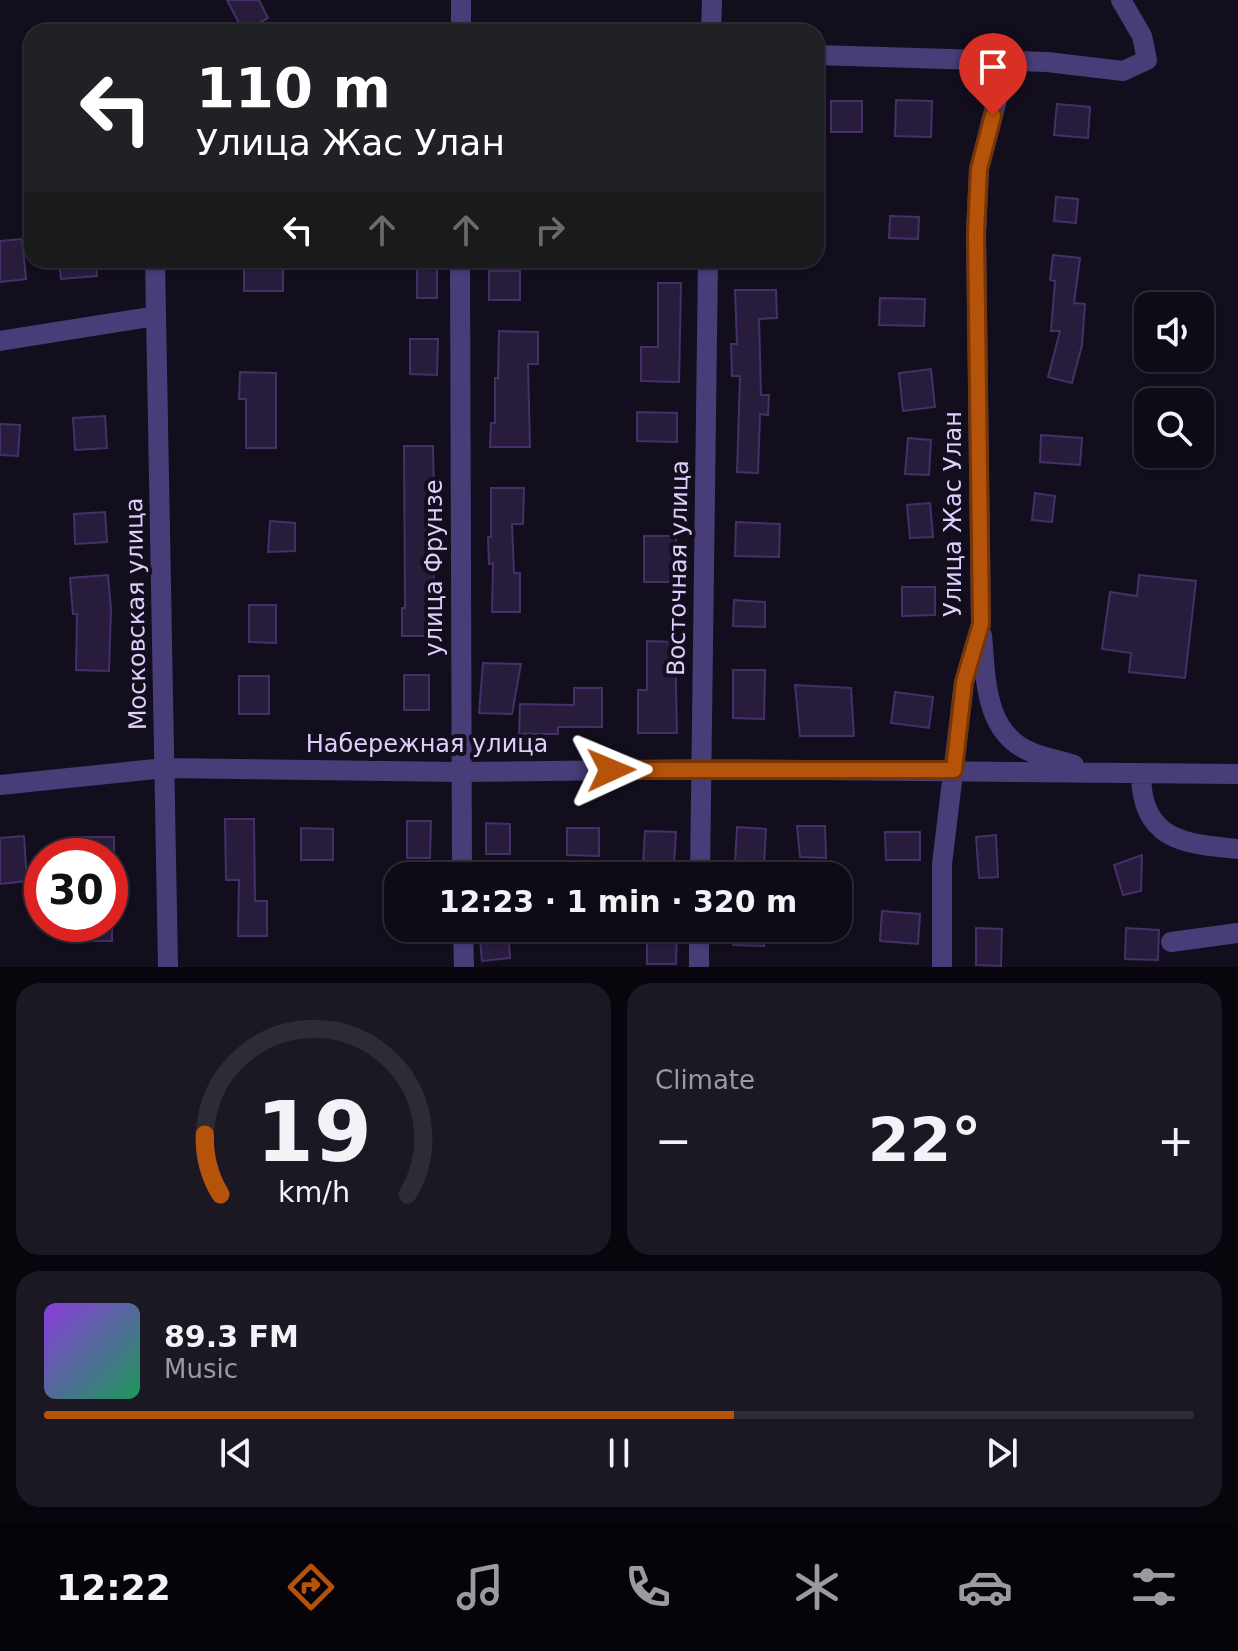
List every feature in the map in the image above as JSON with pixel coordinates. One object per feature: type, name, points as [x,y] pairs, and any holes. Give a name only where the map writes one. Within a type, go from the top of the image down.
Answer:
[{"type":"street","points":[[461,0],[461,24]]},
{"type":"street","points":[[711,24],[712,0]]},
{"type":"street","points":[[824,55],[1047,62],[1123,71],[1147,60],[1142,36],[1121,0]]},
{"type":"street","name":"Улица Жас Улан","points":[[942,967],[942,864],[964,682],[981,624],[976,217],[979,169],[1007,61]]},
{"type":"street","name":"Московская улица","points":[[155,268],[168,967]]},
{"type":"street","name":"улица Фрунзе","points":[[460,268],[462,862]]},
{"type":"street","name":"Восточная улица","points":[[700,862],[708,268]]},
{"type":"street","points":[[0,341],[156,316]]},
{"type":"street","points":[[981,624],[994,718],[1008,738],[1030,752],[1103,773]]},
{"type":"street","name":"Набережная улица","points":[[0,785],[165,768],[460,772],[954,770],[1238,774]]},
{"type":"street","points":[[1141,773],[1141,793],[1151,816],[1171,838],[1238,849]]},
{"type":"street","points":[[1171,942],[1238,933]]},
{"type":"street","points":[[463,942],[464,967]]},
{"type":"street","points":[[699,942],[699,967]]},
{"type":"building","points":[[227,0],[259,0],[268,18],[256,24],[239,24]]},
{"type":"building","points":[[896,100],[932,101],[931,137],[895,136]]},
{"type":"building","points":[[831,101],[862,101],[862,132],[831,132]]},
{"type":"building","points":[[1057,104],[1090,107],[1088,138],[1054,135]]},
{"type":"building","points":[[1056,197],[1078,199],[1076,223],[1054,221]]},
{"type":"building","points":[[890,216],[919,217],[918,239],[889,238]]},
{"type":"building","points":[[22,239],[26,279],[0,282],[0,241]]},
{"type":"building","points":[[1053,255],[1080,258],[1074,303],[1085,304],[1082,345],[1072,383],[1048,377],[1060,331],[1051,331],[1055,281],[1050,280]]},
{"type":"building","points":[[60,268],[96,268],[97,276],[61,279]]},
{"type":"building","points":[[244,268],[283,268],[283,291],[244,291]]},
{"type":"building","points":[[417,268],[437,268],[437,298],[417,298]]},
{"type":"building","points":[[489,271],[520,271],[520,300],[489,300]]},
{"type":"building","points":[[658,283],[681,283],[679,382],[641,381],[641,347],[658,347]]},
{"type":"building","points":[[735,290],[776,290],[777,318],[759,319],[761,395],[769,395],[768,415],[760,414],[758,473],[737,472],[740,376],[732,376],[731,344],[737,344]]},
{"type":"building","points":[[880,298],[925,299],[924,326],[879,325]]},
{"type":"building","points":[[499,331],[538,332],[538,364],[528,364],[530,447],[490,447],[491,423],[495,423]]},
{"type":"building","points":[[410,339],[438,339],[437,375],[410,374]]},
{"type":"building","points":[[931,369],[935,407],[903,411],[899,373]]},
{"type":"building","points":[[240,372],[276,373],[276,448],[246,448],[246,399],[239,399]]},
{"type":"building","points":[[637,412],[677,413],[677,442],[637,441]]},
{"type":"building","points":[[105,416],[107,448],[75,450],[73,418]]},
{"type":"building","points":[[0,424],[20,425],[18,456],[0,455]]},
{"type":"building","points":[[1041,435],[1082,438],[1080,465],[1040,462]]},
{"type":"building","points":[[908,438],[931,440],[929,475],[905,474]]},
{"type":"building","points":[[404,446],[433,446],[435,538],[428,636],[402,636],[402,608],[405,608]]},
{"type":"building","points":[[491,488],[524,488],[523,524],[512,524],[514,573],[520,573],[520,612],[492,612],[493,563],[489,564],[488,537],[491,537]]},
{"type":"building","points":[[1035,493],[1055,496],[1052,522],[1032,520]]},
{"type":"building","points":[[930,503],[933,537],[910,538],[907,505]]},
{"type":"building","points":[[105,512],[107,542],[75,544],[74,514]]},
{"type":"building","points":[[270,521],[295,523],[295,551],[268,552]]},
{"type":"building","points":[[736,522],[780,524],[779,557],[735,556]]},
{"type":"building","points":[[644,536],[676,536],[675,582],[644,582]]},
{"type":"building","points":[[108,575],[111,609],[109,671],[76,670],[77,614],[73,614],[70,578]]},
{"type":"building","points":[[1139,575],[1196,581],[1185,678],[1129,672],[1131,653],[1102,649],[1110,592],[1137,596]]},
{"type":"building","points":[[902,587],[935,587],[935,615],[902,616]]},
{"type":"building","points":[[734,600],[765,602],[765,627],[733,626]]},
{"type":"building","points":[[249,605],[276,605],[276,643],[249,642]]},
{"type":"building","points":[[647,641],[675,642],[677,733],[638,733],[638,690],[647,690]]},
{"type":"building","points":[[483,663],[521,664],[512,714],[479,713]]},
{"type":"building","points":[[733,670],[765,670],[764,719],[733,718]]},
{"type":"building","points":[[404,675],[429,675],[429,710],[404,710]]},
{"type":"building","points":[[239,676],[269,676],[269,714],[239,714]]},
{"type":"building","points":[[795,685],[851,688],[854,736],[800,736]]},
{"type":"building","points":[[574,688],[602,688],[602,727],[558,727],[558,734],[519,734],[520,704],[574,705]]},
{"type":"building","points":[[895,692],[933,697],[929,728],[891,723]]},
{"type":"building","points":[[225,819],[254,819],[255,901],[267,901],[267,936],[238,936],[239,880],[226,880]]},
{"type":"building","points":[[407,821],[431,821],[430,858],[407,858]]},
{"type":"building","points":[[486,823],[510,824],[510,854],[486,854]]},
{"type":"building","points":[[797,826],[825,826],[826,858],[800,857]]},
{"type":"building","points":[[737,827],[766,829],[764,862],[735,862]]},
{"type":"building","points":[[301,828],[333,829],[333,860],[301,860]]},
{"type":"building","points":[[567,828],[599,828],[599,856],[567,855]]},
{"type":"building","points":[[645,831],[676,832],[674,862],[643,862]]},
{"type":"building","points":[[885,832],[920,832],[920,860],[886,860]]},
{"type":"building","points":[[996,835],[998,877],[979,878],[976,837]]},
{"type":"building","points":[[24,836],[24,881],[0,884],[0,838]]},
{"type":"building","points":[[1142,855],[1141,891],[1123,895],[1114,865]]},
{"type":"building","points":[[882,911],[920,914],[918,944],[880,941]]},
{"type":"building","points":[[976,928],[1002,929],[1001,966],[976,965]]},
{"type":"building","points":[[1126,928],[1159,930],[1158,960],[1125,959]]},
{"type":"building","points":[[480,942],[509,942],[510,958],[482,961]]},
{"type":"building","points":[[647,942],[677,942],[676,964],[647,964]]},
{"type":"building","points":[[733,942],[764,942],[764,946],[733,945]]},
{"type":"route","points":[[611,770],[954,770],[964,682],[981,624],[976,233],[979,169],[993,115]]}]
